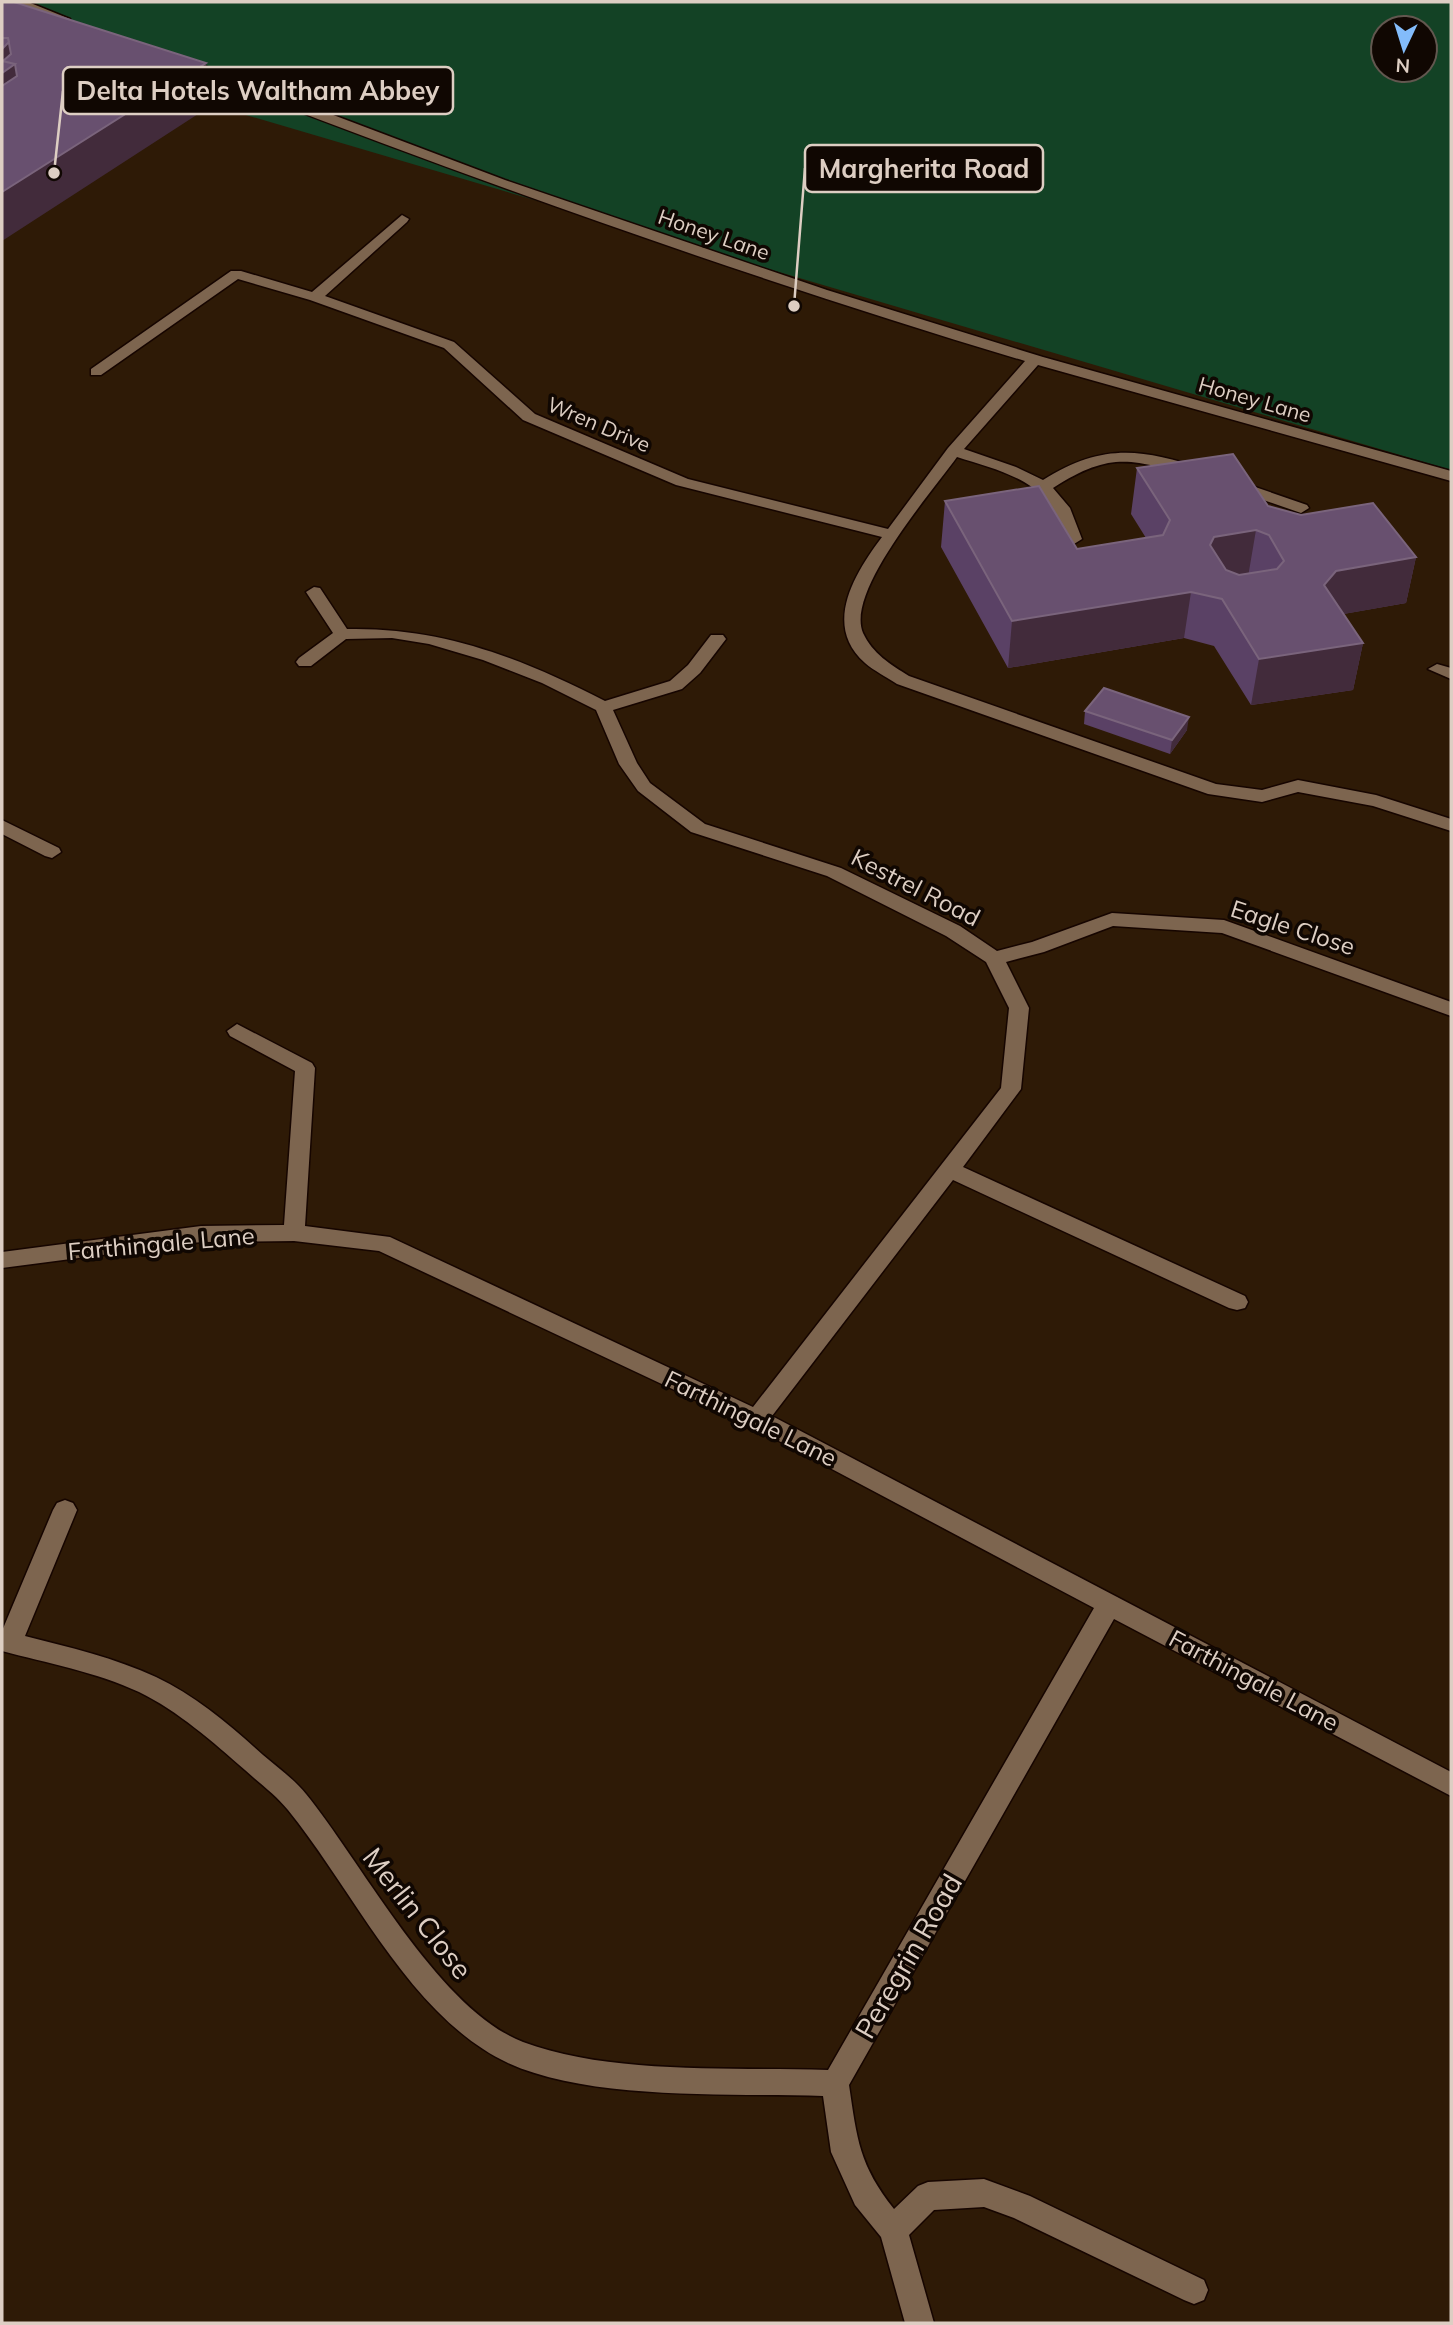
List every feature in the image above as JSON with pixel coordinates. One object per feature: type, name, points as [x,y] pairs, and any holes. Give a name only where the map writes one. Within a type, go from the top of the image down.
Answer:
[{"type":"street","points":[[17,2],[78,24]]},
{"type":"street","name":"Honey Lane","points":[[164,54],[423,157],[785,280],[1035,359],[1451,475]]},
{"type":"street","points":[[315,297],[402,219]]},
{"type":"street","name":"Wren Drive","points":[[96,372],[236,274],[315,297],[449,345],[529,417],[682,482],[758,503],[893,534]]},
{"type":"street","points":[[1035,359],[954,450],[866,570],[855,605],[853,630],[870,657],[903,680],[1214,790],[1262,796],[1298,786],[1376,801],[1450,822]]},
{"type":"street","points":[[954,450],[1019,474],[1043,488],[1060,505],[1074,539]]},
{"type":"street","points":[[1043,488],[1067,471],[1100,457],[1125,455],[1157,458],[1301,508]]},
{"type":"street","points":[[314,592],[342,634]]},
{"type":"street","points":[[305,662],[342,634],[392,633],[431,639],[489,656],[548,679],[603,707],[676,685],[694,669],[717,639]]},
{"type":"street","name":"Kestrel Road","points":[[603,707],[628,764],[644,787],[698,828],[834,872],[953,930],[995,958],[1019,1008],[1011,1090],[757,1419]]},
{"type":"street","points":[[2,826],[52,852]]},
{"type":"street","name":"Eagle Close","points":[[995,958],[1037,947],[1112,919],[1224,927],[1451,1009]]},
{"type":"street","points":[[237,1031],[304,1068],[294,1233]]},
{"type":"street","points":[[949,1169],[1237,1302]]},
{"type":"street","name":"Farthingale Lane","points":[[2,1260],[201,1234],[294,1233],[382,1243],[757,1419],[1110,1603],[1451,1786]]},
{"type":"street","name":"Merlin Close","points":[[65,1510],[6,1641],[148,1685],[213,1726],[296,1800],[372,1909],[442,1997],[473,2028],[517,2053],[593,2073],[662,2078],[835,2083]]},
{"type":"street","name":"Peregrin Road","points":[[835,2083],[1110,1603]]},
{"type":"street","points":[[835,2083],[845,2151],[865,2195],[893,2230],[919,2323]]},
{"type":"street","points":[[893,2230],[928,2196],[984,2193],[1020,2206],[1194,2290]]},
{"type":"green space","points":[[2,2],[1451,2],[1451,470],[212,105]]},
{"type":"building","points":[[2,2],[14,2],[206,63],[2,192],[2,86],[17,76],[15,64],[3,61],[11,54],[8,38],[2,38]]},
{"type":"building","points":[[2,38],[8,38],[9,42],[2,49]]},
{"type":"building","points":[[2,61],[15,64],[2,73]]},
{"type":"building","points":[[1233,454],[1268,506],[1301,515],[1373,503],[1416,557],[1336,571],[1324,585],[1363,643],[1259,659],[1222,599],[1191,592],[1012,621],[945,501],[1039,486],[1077,549],[1163,535],[1170,520],[1137,468]],"holes":[[[1256,530],[1269,535],[1284,561],[1277,569],[1239,575],[1226,570],[1210,545],[1214,537]]]},
{"type":"building","points":[[1104,688],[1189,717],[1172,740],[1085,711]]},
{"type":"place","name":"Delta Hotels Waltham Abbey","points":[[54,173]]},
{"type":"place","name":"Margherita Road","points":[[794,306]]}]
